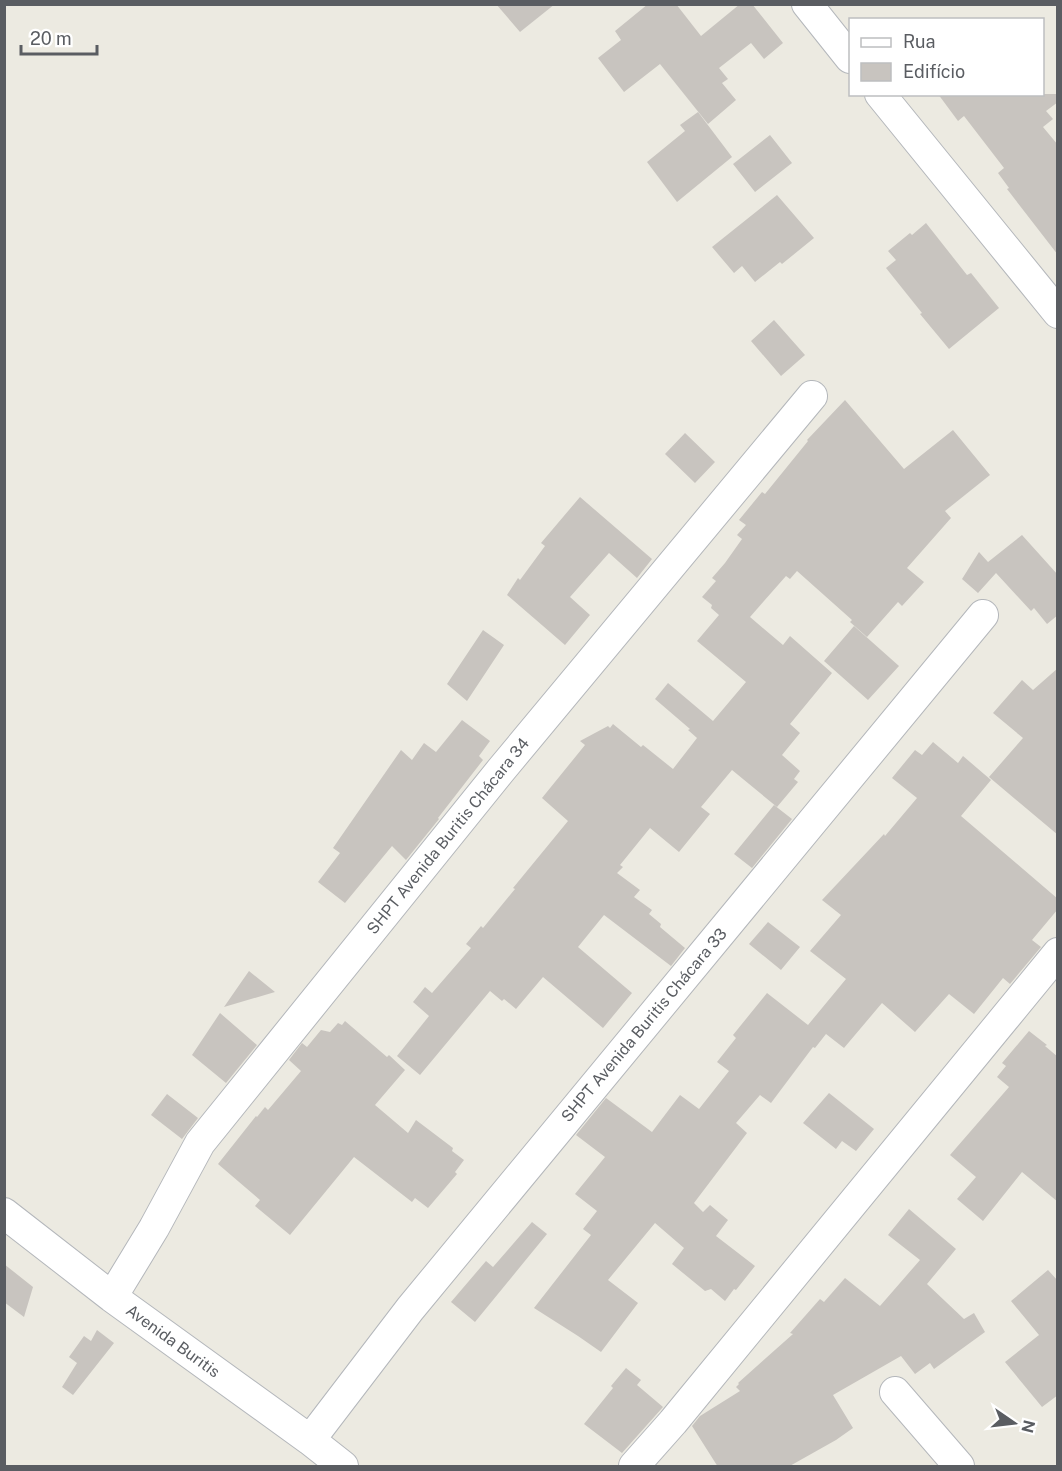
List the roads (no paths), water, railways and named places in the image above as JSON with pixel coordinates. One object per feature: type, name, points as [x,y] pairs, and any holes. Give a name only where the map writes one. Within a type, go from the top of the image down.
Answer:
[{"type":"street","points":[[807,4],[849,57]]},
{"type":"street","points":[[882,96],[1058,313]]},
{"type":"street","name":"SHPT Avenida Buritis Chácara 34","points":[[112,1297],[154,1228],[200,1143],[501,770],[812,396]]},
{"type":"street","name":"SHPT Avenida Buritis Chácara 33","points":[[310,1440],[410,1309],[983,615]]},
{"type":"street","points":[[634,1467],[1058,954]]},
{"type":"street","name":"Avenida Buritis","points":[[4,1213],[112,1297],[310,1440],[343,1467]]},
{"type":"street","points":[[895,1392],[959,1467]]}]
